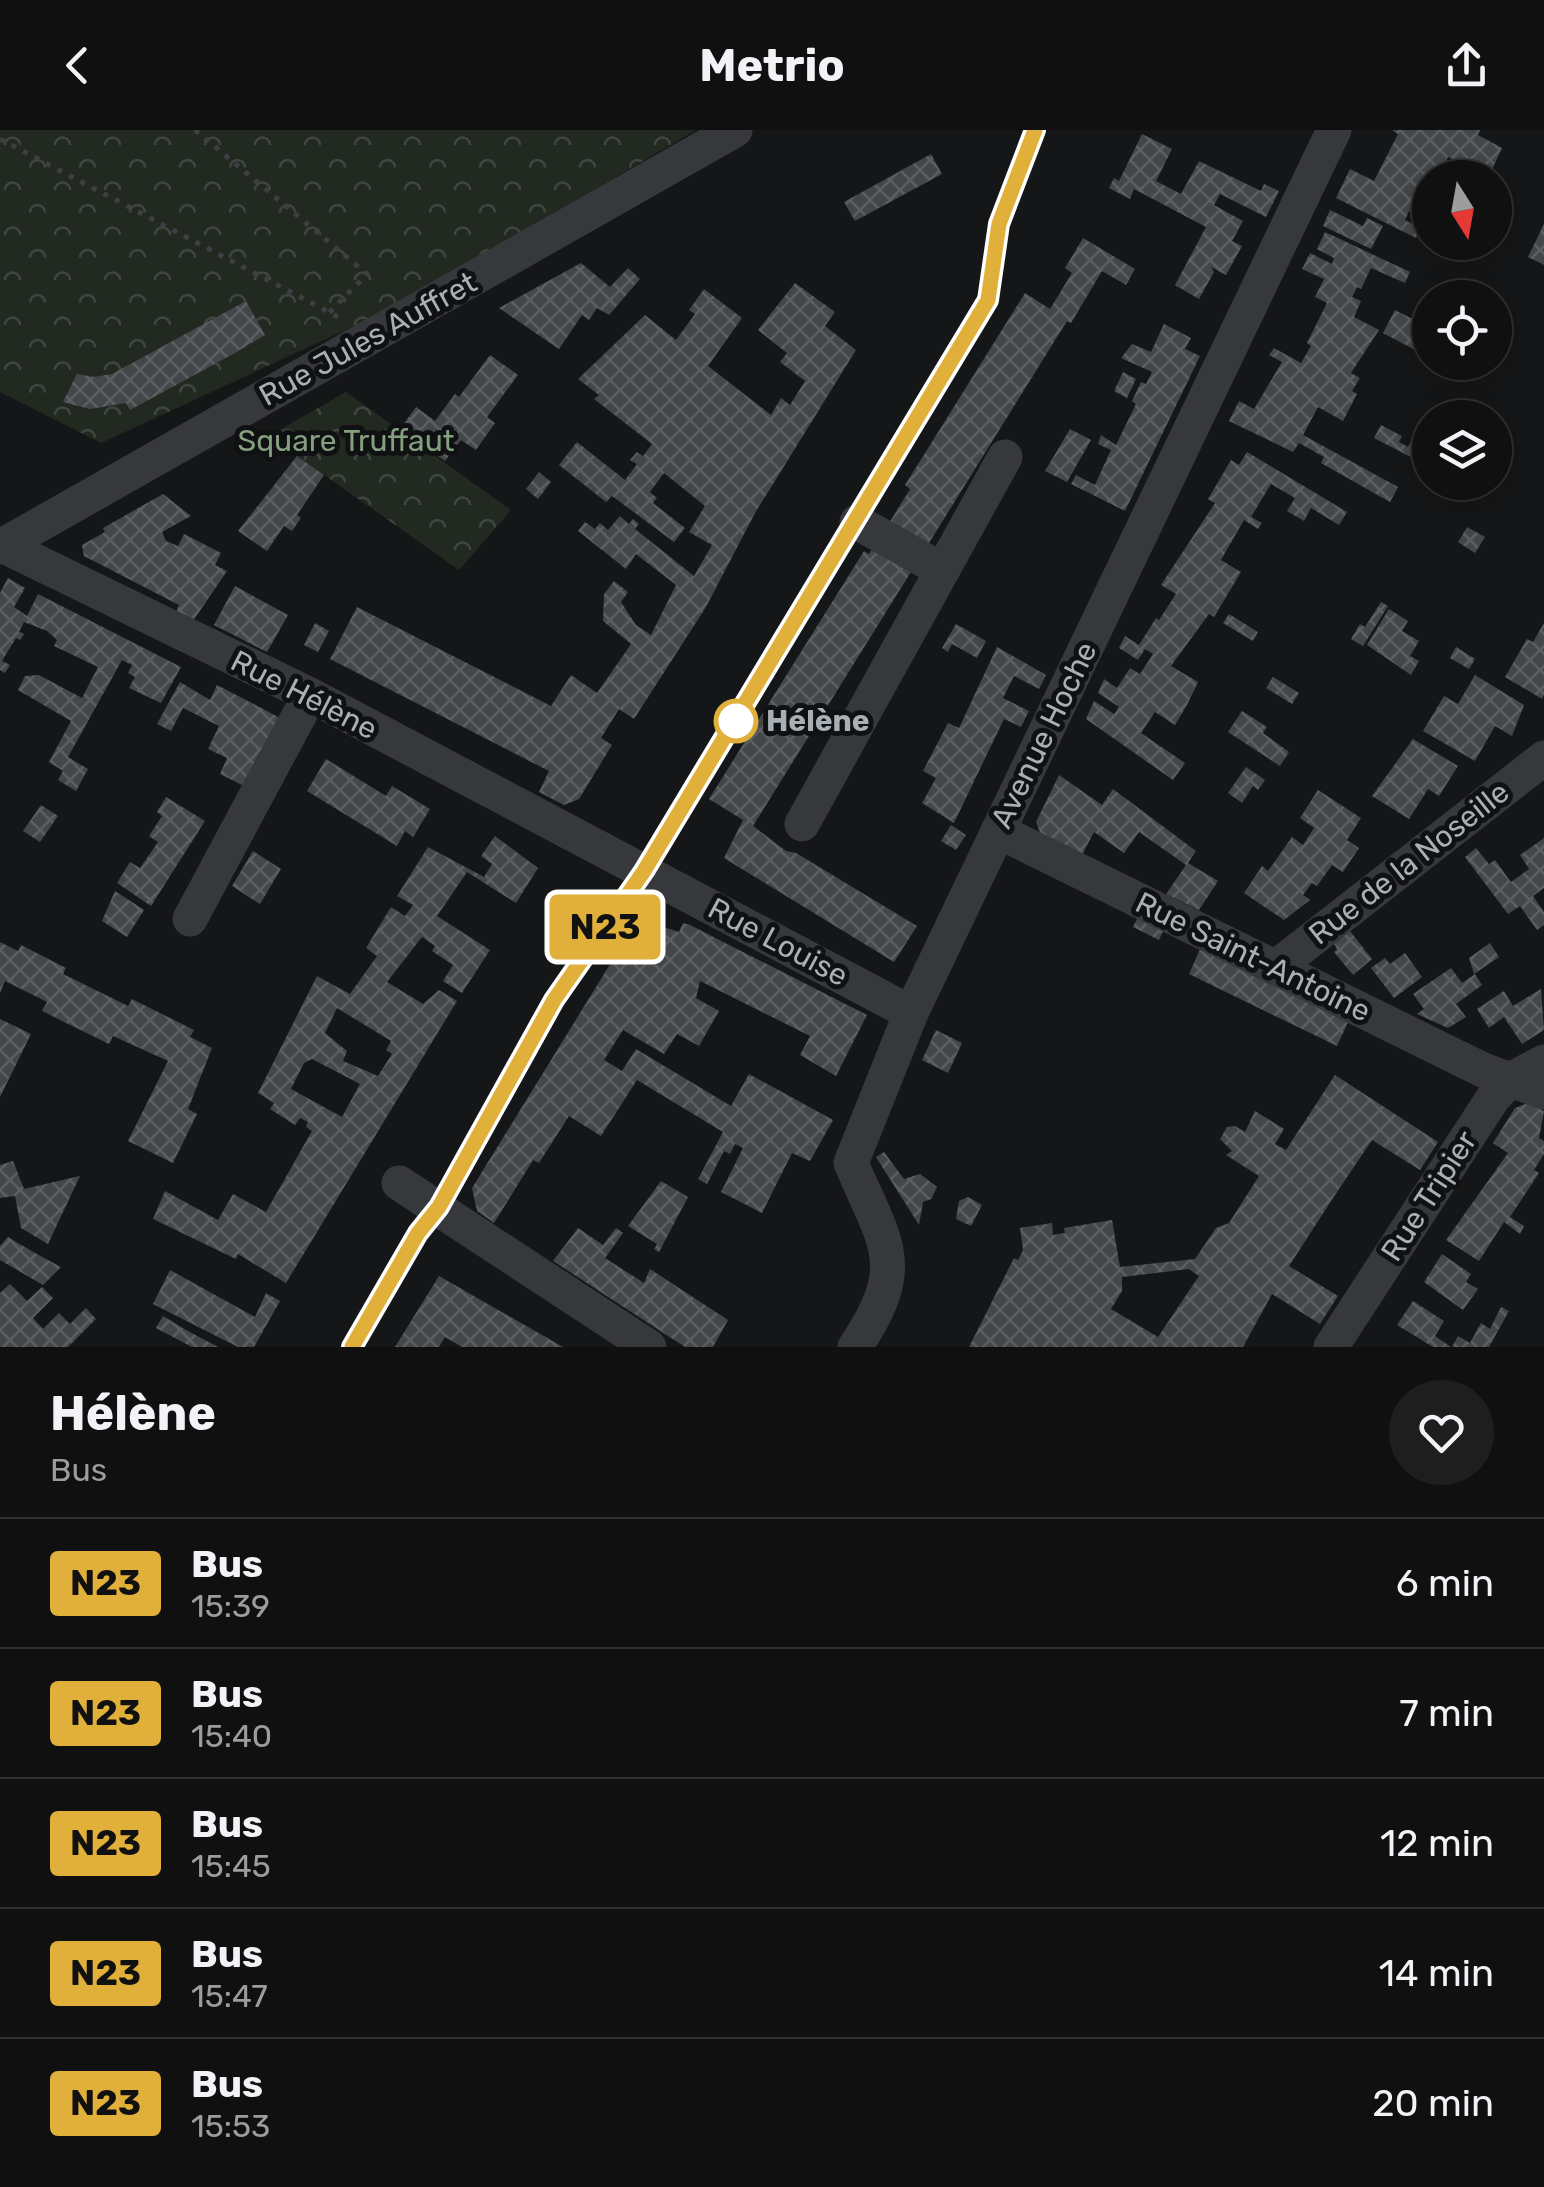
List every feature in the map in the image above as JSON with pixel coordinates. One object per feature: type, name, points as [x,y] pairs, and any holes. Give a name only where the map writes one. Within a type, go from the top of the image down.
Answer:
[{"type":"street","name":"Rue Jules Auffret","points":[[1,545],[735,130]]},
{"type":"street","name":"Avenue Hoche","points":[[855,1347],[885,1298],[889,1252],[851,1163],[911,1014],[1334,130]]},
{"type":"street","points":[[802,824],[1005,457]]},
{"type":"street","points":[[857,522],[940,569]]},
{"type":"street","name":"Rue Hélène","points":[[1,545],[310,695],[644,871]]},
{"type":"street","points":[[190,919],[310,695]]},
{"type":"street","name":"Rue de la Noseille","points":[[1275,968],[1544,758]]},
{"type":"street","name":"Rue Saint-Antoine","points":[[998,831],[1275,968],[1510,1080],[1544,1092]]},
{"type":"street","name":"Rue Louise","points":[[644,871],[911,1014]]},
{"type":"street","name":"Rue Tripier","points":[[1332,1347],[1493,1098],[1510,1080],[1544,1062]]},
{"type":"street","points":[[399,1183],[649,1347]]},
{"type":"path","points":[[196,130],[367,274],[329,312]]},
{"type":"path","points":[[0,139],[373,336]]},
{"type":"green space","points":[[0,130],[696,130],[389,310],[101,443],[0,392]]},
{"type":"green space","name":"Square Truffaut","points":[[346,392],[511,510],[459,570],[269,436]]},
{"type":"building","points":[[1392,130],[1480,130],[1478,135],[1502,148],[1496,160],[1412,160],[1412,213],[1409,211],[1405,220],[1412,224],[1412,236],[1336,198],[1350,169],[1374,181],[1398,134]]},
{"type":"building","points":[[1142,134],[1172,149],[1156,181],[1181,194],[1199,161],[1261,191],[1264,184],[1279,191],[1266,217],[1220,194],[1214,205],[1243,221],[1232,241],[1242,246],[1226,275],[1211,267],[1214,272],[1199,299],[1175,285],[1206,227],[1134,189],[1130,199],[1109,188],[1114,178],[1119,181]]},
{"type":"building","points":[[931,154],[942,174],[855,221],[844,202]]},
{"type":"building","points":[[1330,210],[1363,226],[1367,218],[1383,226],[1371,249],[1323,226]]},
{"type":"building","points":[[1544,224],[1544,265],[1528,257]]},
{"type":"building","points":[[1325,232],[1410,272],[1405,283],[1371,268],[1361,289],[1357,287],[1352,297],[1361,301],[1354,317],[1379,330],[1351,373],[1360,378],[1352,391],[1357,394],[1343,421],[1318,407],[1303,435],[1398,487],[1390,502],[1321,463],[1324,457],[1299,443],[1293,452],[1229,421],[1239,401],[1254,409],[1282,362],[1269,355],[1274,348],[1301,363],[1311,346],[1307,343],[1327,303],[1315,297],[1324,279],[1302,269],[1310,253],[1332,264],[1334,258],[1317,249]]},
{"type":"building","points":[[1083,238],[1135,269],[1126,285],[1102,271],[1071,323],[1067,321],[753,826],[786,851],[796,853],[917,926],[894,962],[724,858],[743,820],[709,799],[864,551],[869,554],[891,520],[910,489],[905,485],[1025,293],[1050,309],[1072,273],[1065,268]]},
{"type":"building","points":[[581,263],[610,287],[628,268],[640,279],[609,315],[597,308],[589,320],[582,315],[559,349],[499,308]]},
{"type":"building","points":[[795,283],[835,312],[825,326],[856,350],[755,513],[706,607],[634,719],[619,709],[601,738],[612,745],[579,799],[564,805],[539,792],[549,771],[330,659],[357,607],[551,706],[571,675],[597,693],[631,644],[603,621],[604,594],[614,581],[628,592],[621,602],[636,625],[651,635],[676,585],[636,554],[626,569],[578,531],[585,522],[595,529],[600,523],[608,530],[620,516],[629,524],[633,519],[639,524],[635,529],[694,576],[712,545],[689,532],[705,506],[664,473],[650,492],[657,498],[653,503],[685,528],[674,542],[612,496],[606,502],[559,465],[577,442],[625,480],[637,464],[630,460],[637,452],[643,456],[652,444],[594,399],[599,395],[578,379],[645,315],[676,340],[695,314],[689,310],[704,289],[742,318],[708,366],[771,415],[781,398],[790,405],[805,381],[780,362],[787,353],[758,330]]},
{"type":"building","points":[[246,301],[265,335],[233,354],[130,410],[126,403],[90,409],[63,402],[77,374],[112,374]]},
{"type":"building","points":[[1395,310],[1412,319],[1412,348],[1383,333]]},
{"type":"building","points":[[1164,324],[1191,338],[1185,349],[1200,356],[1125,511],[1071,484],[1076,475],[1095,485],[1111,450],[1098,444],[1101,435],[1116,445],[1136,404],[1132,401],[1141,382],[1146,384],[1152,372],[1121,358],[1132,344],[1151,352]]},
{"type":"building","points":[[490,355],[518,375],[487,417],[495,423],[476,450],[461,440],[445,461],[400,429],[416,407],[435,421],[455,394],[459,397]]},
{"type":"building","points":[[1123,372],[1136,379],[1127,398],[1114,391]]},
{"type":"building","points":[[1381,425],[1402,436],[1399,442],[1408,447],[1412,439],[1412,458],[1374,438]]},
{"type":"building","points":[[1070,429],[1091,440],[1067,482],[1045,471]]},
{"type":"building","points":[[1247,452],[1347,512],[1339,525],[1311,508],[1304,521],[1287,511],[1295,498],[1271,484],[1251,517],[1262,523],[1258,529],[1244,520],[1221,560],[1241,572],[1214,617],[1209,614],[1171,666],[1198,682],[1187,705],[1175,725],[1155,712],[1141,733],[1185,763],[1173,780],[1086,719],[1094,701],[1114,714],[1119,707],[1098,693],[1104,679],[1117,688],[1130,668],[1140,674],[1153,654],[1145,649],[1138,660],[1119,648],[1125,636],[1139,645],[1176,594],[1161,585],[1215,503],[1208,499],[1231,460],[1239,465]]},
{"type":"building","points":[[297,456],[324,475],[297,515],[301,518],[292,531],[284,526],[267,551],[238,531]]},
{"type":"building","points":[[539,472],[551,482],[538,499],[526,489]]},
{"type":"building","points":[[163,494],[191,516],[162,532],[166,541],[178,546],[184,534],[221,553],[215,565],[227,571],[193,621],[176,612],[179,605],[84,556],[82,545],[105,532],[103,528]]},
{"type":"building","points":[[1467,527],[1485,537],[1475,553],[1458,542]]},
{"type":"building","points":[[8,578],[25,588],[14,607],[27,616],[38,594],[181,667],[161,703],[129,688],[135,677],[128,673],[132,665],[122,660],[68,757],[88,769],[76,791],[58,780],[63,771],[49,762],[71,721],[18,690],[25,676],[39,675],[82,698],[98,667],[54,646],[57,640],[47,631],[24,622],[19,632],[24,634],[20,640],[16,638],[2,661],[10,665],[5,673],[0,670],[0,593]]},
{"type":"building","points":[[235,586],[288,615],[267,652],[214,625]]},
{"type":"building","points":[[1381,602],[1388,606],[1363,646],[1351,639],[1360,624],[1365,627]]},
{"type":"building","points":[[1389,609],[1408,621],[1402,631],[1419,641],[1410,656],[1419,661],[1411,675],[1367,645]]},
{"type":"building","points":[[1229,614],[1258,632],[1253,641],[1223,623]]},
{"type":"building","points":[[315,623],[329,631],[318,652],[304,645]]},
{"type":"building","points":[[1544,623],[1542,699],[1505,677],[1527,639],[1533,642]]},
{"type":"building","points":[[956,624],[986,641],[977,658],[952,644],[948,652],[942,648]]},
{"type":"building","points":[[997,647],[1046,675],[1039,689],[1014,676],[1003,698],[1029,711],[1021,727],[1004,719],[954,823],[922,803],[936,778],[923,771],[948,723],[959,728]]},
{"type":"building","points":[[1456,647],[1475,659],[1469,669],[1450,658]]},
{"type":"building","points":[[1475,675],[1524,705],[1512,736],[1495,726],[1475,761],[1423,731],[1444,696],[1458,704]]},
{"type":"building","points":[[1273,677],[1299,693],[1292,704],[1266,688]]},
{"type":"building","points":[[180,682],[210,700],[217,685],[284,720],[244,786],[220,774],[227,758],[208,749],[219,726],[183,708],[171,731],[157,724]]},
{"type":"building","points":[[1242,711],[1267,727],[1263,733],[1289,752],[1280,766],[1228,732]]},
{"type":"building","points":[[1413,739],[1458,766],[1439,796],[1428,789],[1409,819],[1372,796]]},
{"type":"building","points":[[326,759],[386,796],[392,786],[430,809],[413,837],[405,831],[397,846],[307,791]]},
{"type":"building","points":[[1246,767],[1265,780],[1258,790],[1253,786],[1242,803],[1228,793]]},
{"type":"building","points":[[1059,775],[1102,805],[1113,789],[1196,851],[1188,863],[1218,881],[1199,910],[1166,894],[1186,865],[1139,832],[1124,853],[1094,832],[1082,855],[1041,835],[1036,822]]},
{"type":"building","points":[[1318,790],[1361,818],[1347,840],[1359,848],[1343,872],[1332,865],[1317,886],[1312,883],[1303,895],[1310,900],[1284,920],[1244,893],[1262,866],[1268,871],[1292,837],[1303,845],[1314,828],[1300,818]]},
{"type":"building","points":[[166,797],[205,821],[151,906],[117,883],[130,862],[140,868],[158,842],[149,836],[162,816],[157,812]]},
{"type":"building","points":[[41,805],[58,816],[40,842],[23,831]]},
{"type":"building","points":[[951,825],[966,835],[956,850],[941,841]]},
{"type":"building","points":[[495,836],[538,868],[516,903],[467,872],[437,916],[490,950],[462,993],[443,981],[453,965],[432,951],[435,946],[422,937],[387,982],[423,1004],[439,990],[457,1001],[286,1283],[238,1254],[236,1259],[153,1219],[165,1191],[218,1220],[233,1194],[266,1212],[312,1131],[306,1127],[308,1122],[300,1118],[295,1125],[270,1109],[274,1103],[258,1093],[317,976],[350,994],[377,956],[366,948],[391,907],[405,916],[413,905],[397,896],[428,847],[484,877],[492,864],[481,856]],"holes":[[[337,1008],[391,1041],[386,1050],[392,1054],[378,1076],[343,1061],[347,1051],[325,1033]],[[312,1059],[360,1084],[342,1117],[291,1089],[304,1063]]]},
{"type":"building","points":[[1544,838],[1544,888],[1533,896],[1544,912],[1544,925],[1537,930],[1520,906],[1508,914],[1465,857],[1476,848],[1489,864],[1495,860],[1511,882],[1529,869],[1520,855]]},
{"type":"building","points":[[253,851],[281,869],[260,904],[232,886]]},
{"type":"building","points":[[115,891],[144,910],[127,937],[102,921]]},
{"type":"building","points":[[1138,917],[1164,929],[1159,940],[1133,927]]},
{"type":"building","points":[[638,919],[679,932],[683,923],[690,925],[867,1015],[836,1076],[800,1055],[810,1036],[700,981],[696,998],[719,1011],[699,1046],[677,1034],[664,1054],[623,1030],[604,1060],[622,1071],[636,1049],[731,1106],[749,1074],[833,1120],[810,1161],[792,1153],[762,1213],[721,1192],[743,1148],[735,1144],[730,1154],[724,1151],[707,1184],[698,1179],[723,1132],[637,1080],[601,1136],[569,1116],[539,1163],[533,1160],[494,1223],[477,1211],[472,1188]]},
{"type":"building","points":[[1350,931],[1372,959],[1353,975],[1334,952],[1334,944]]},
{"type":"building","points":[[0,942],[18,951],[21,945],[66,968],[63,974],[128,1006],[132,999],[194,1030],[190,1037],[212,1048],[188,1109],[197,1114],[173,1163],[128,1141],[168,1061],[113,1036],[109,1044],[42,1011],[47,1002],[5,981],[0,993]]},
{"type":"building","points":[[1490,943],[1499,957],[1474,974],[1469,958]]},
{"type":"building","points":[[1201,947],[1350,1018],[1337,1046],[1189,974]]},
{"type":"building","points":[[1405,953],[1422,977],[1394,998],[1371,968],[1385,958],[1390,964]]},
{"type":"building","points":[[1451,968],[1462,983],[1475,974],[1482,985],[1456,1004],[1466,1017],[1448,1028],[1417,1014],[1424,1009],[1413,994]]},
{"type":"building","points":[[1541,989],[1544,1030],[1522,1044],[1504,1017],[1489,1028],[1477,1009],[1504,991],[1513,1006]]},
{"type":"building","points":[[0,1019],[31,1034],[0,1097]]},
{"type":"building","points":[[936,1030],[962,1043],[948,1073],[922,1060]]},
{"type":"building","points":[[1335,1075],[1438,1142],[1420,1170],[1372,1140],[1335,1195],[1289,1266],[1338,1296],[1320,1324],[1272,1294],[1243,1347],[969,1347],[1014,1258],[1018,1260],[1023,1250],[1020,1228],[1052,1223],[1053,1235],[1065,1233],[1064,1228],[1112,1220],[1120,1267],[1195,1259],[1216,1228],[1229,1223],[1259,1176],[1226,1155],[1232,1151],[1220,1139],[1227,1127],[1235,1126],[1245,1132],[1255,1111],[1284,1129],[1275,1144],[1286,1150]],"holes":[[[1189,1269],[1199,1276],[1158,1337],[1111,1309],[1122,1291],[1122,1277]]]},
{"type":"building","points":[[1528,1103],[1544,1111],[1539,1138],[1544,1141],[1544,1154],[1534,1170],[1539,1173],[1510,1217],[1524,1226],[1520,1234],[1504,1222],[1479,1261],[1446,1240],[1508,1153],[1493,1143],[1515,1108]]},
{"type":"building","points":[[884,1152],[904,1179],[920,1174],[937,1187],[931,1199],[923,1202],[919,1225],[876,1157]]},
{"type":"building","points":[[13,1161],[24,1189],[80,1176],[48,1244],[21,1228],[15,1196],[0,1198],[0,1165]]},
{"type":"building","points":[[661,1181],[688,1197],[659,1252],[654,1249],[657,1244],[628,1226]]},
{"type":"building","points":[[968,1197],[982,1205],[971,1226],[956,1219],[959,1201]]},
{"type":"building","points":[[578,1228],[603,1245],[616,1228],[623,1233],[605,1258],[644,1283],[650,1269],[728,1320],[713,1347],[685,1347],[553,1261]]},
{"type":"building","points":[[8,1237],[61,1267],[43,1285],[0,1260],[0,1246]]},
{"type":"building","points":[[1442,1254],[1471,1274],[1466,1282],[1478,1289],[1463,1310],[1424,1282]]},
{"type":"building","points":[[170,1270],[255,1317],[266,1293],[280,1301],[254,1347],[238,1347],[153,1304]]},
{"type":"building","points":[[439,1276],[563,1347],[462,1347],[445,1337],[439,1347],[395,1347]]},
{"type":"building","points":[[10,1284],[27,1301],[42,1287],[53,1298],[33,1318],[43,1329],[59,1313],[70,1324],[86,1308],[96,1319],[68,1347],[0,1347],[0,1293]]},
{"type":"building","points":[[1413,1301],[1444,1321],[1435,1336],[1451,1347],[1433,1347],[1397,1325]]},
{"type":"building","points":[[1501,1307],[1509,1311],[1489,1347],[1452,1347],[1458,1336],[1470,1343],[1481,1323],[1490,1329]]},
{"type":"building","points":[[163,1316],[218,1347],[192,1347],[156,1328]]},
{"type":"bus line","name":"N23","points":[[352,1347],[418,1233],[439,1207],[554,1000],[644,871],[988,300],[999,224],[1035,130]]},
{"type":"place","name":"Hélène","points":[[736,721]]}]
